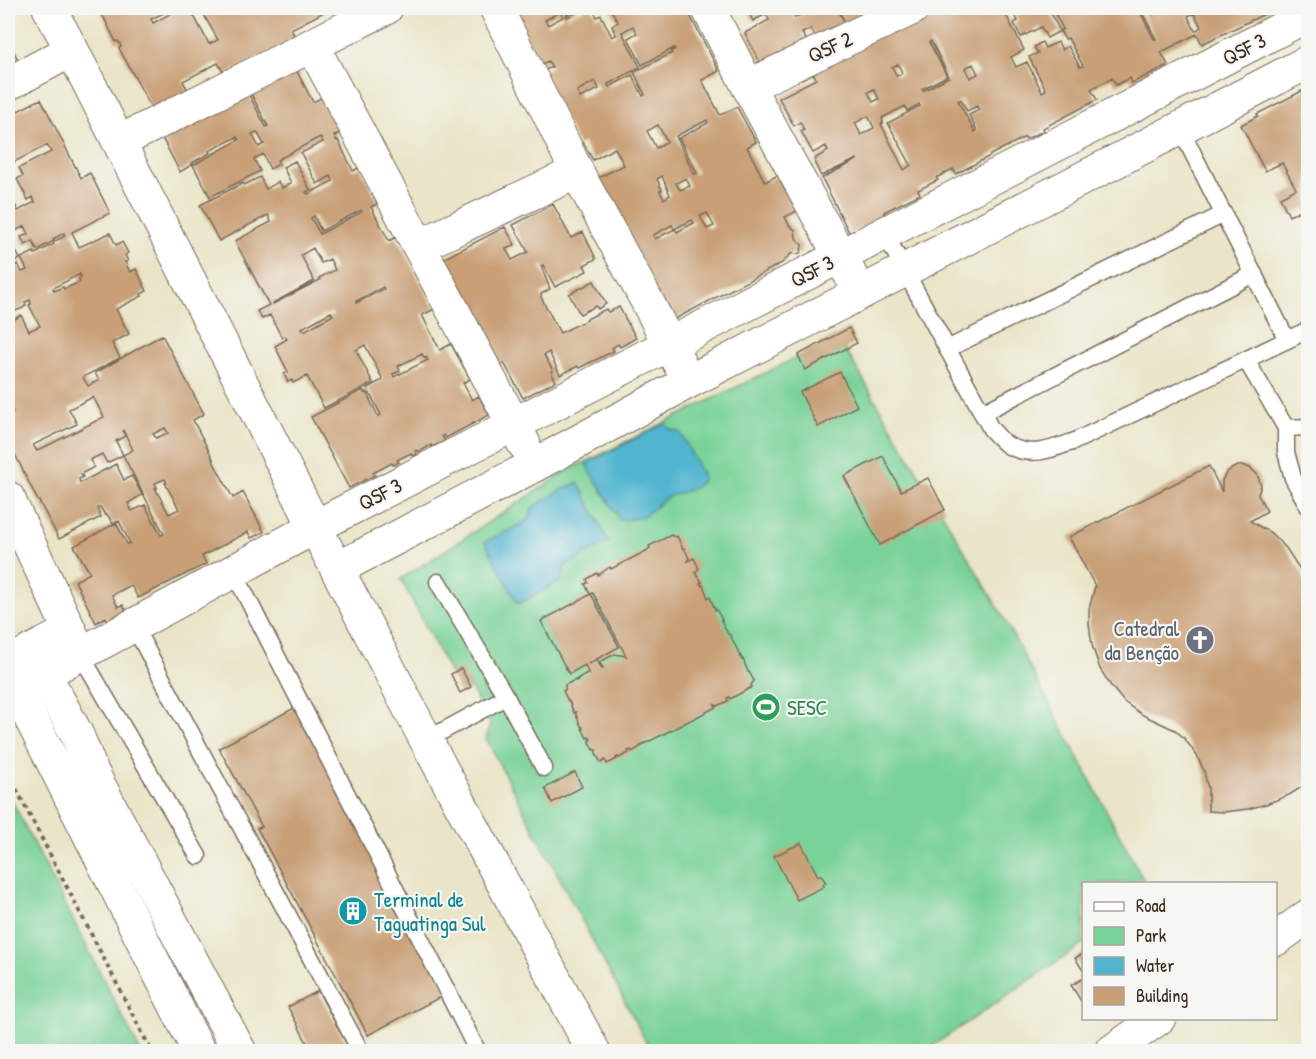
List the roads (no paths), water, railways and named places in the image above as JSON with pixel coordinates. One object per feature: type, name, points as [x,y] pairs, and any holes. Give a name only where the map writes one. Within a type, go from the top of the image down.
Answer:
[{"type":"street","points":[[49,8],[426,740],[594,1052]]},
{"type":"street","points":[[119,142],[386,8]]},
{"type":"street","points":[[496,8],[577,172],[688,382]]},
{"type":"street","points":[[708,8],[860,293]]},
{"type":"street","name":"QSF 2","points":[[748,86],[913,8]]},
{"type":"street","name":"QSF 3","points":[[75,643],[134,626],[315,527],[1308,15]]},
{"type":"street","points":[[312,45],[535,465]]},
{"type":"street","points":[[8,84],[72,50]]},
{"type":"street","points":[[337,569],[688,382],[1308,62]]},
{"type":"street","points":[[419,246],[577,172]]},
{"type":"street","points":[[8,498],[75,643]]},
{"type":"street","points":[[10,675],[45,675],[75,643]]},
{"type":"street","points":[[10,675],[75,643]]},
{"type":"street","points":[[10,675],[199,1052]]},
{"type":"street","points":[[45,675],[77,735],[92,772],[240,1052]]},
{"type":"street","points":[[1277,938],[1308,916]]},
{"type":"street","points":[[1111,1052],[1156,1020]]},
{"type":"lane","points":[[1180,128],[1287,340]]},
{"type":"lane","points":[[948,349],[1224,214]]},
{"type":"lane","points":[[885,234],[991,429],[1007,445],[1027,452],[1044,452],[1075,441],[1308,330]]},
{"type":"lane","points":[[982,413],[1254,274]]},
{"type":"lane","points":[[1246,360],[1286,428],[1286,452],[1293,478],[1308,506]]},
{"type":"lane","points":[[1286,428],[1308,427]]},
{"type":"lane","points":[[234,572],[478,1052]]},
{"type":"lane","points":[[438,582],[506,697],[544,768]]},
{"type":"lane","points":[[134,626],[361,1052]]},
{"type":"lane","points":[[75,643],[198,856]]},
{"type":"lane","points":[[426,740],[506,697]]},
{"type":"water","points":[[665,423],[669,429],[680,432],[703,479],[696,487],[666,498],[643,516],[620,520],[586,464]]},
{"type":"water","points":[[578,482],[609,542],[565,566],[561,581],[518,604],[485,542],[529,520],[533,507]]},
{"type":"place","name":"Catedral da Benção","points":[[1200,640]]},
{"type":"place","name":"SESC","points":[[766,707]]},
{"type":"place","name":"Terminal de Taguatinga Sul","points":[[353,911]]}]
